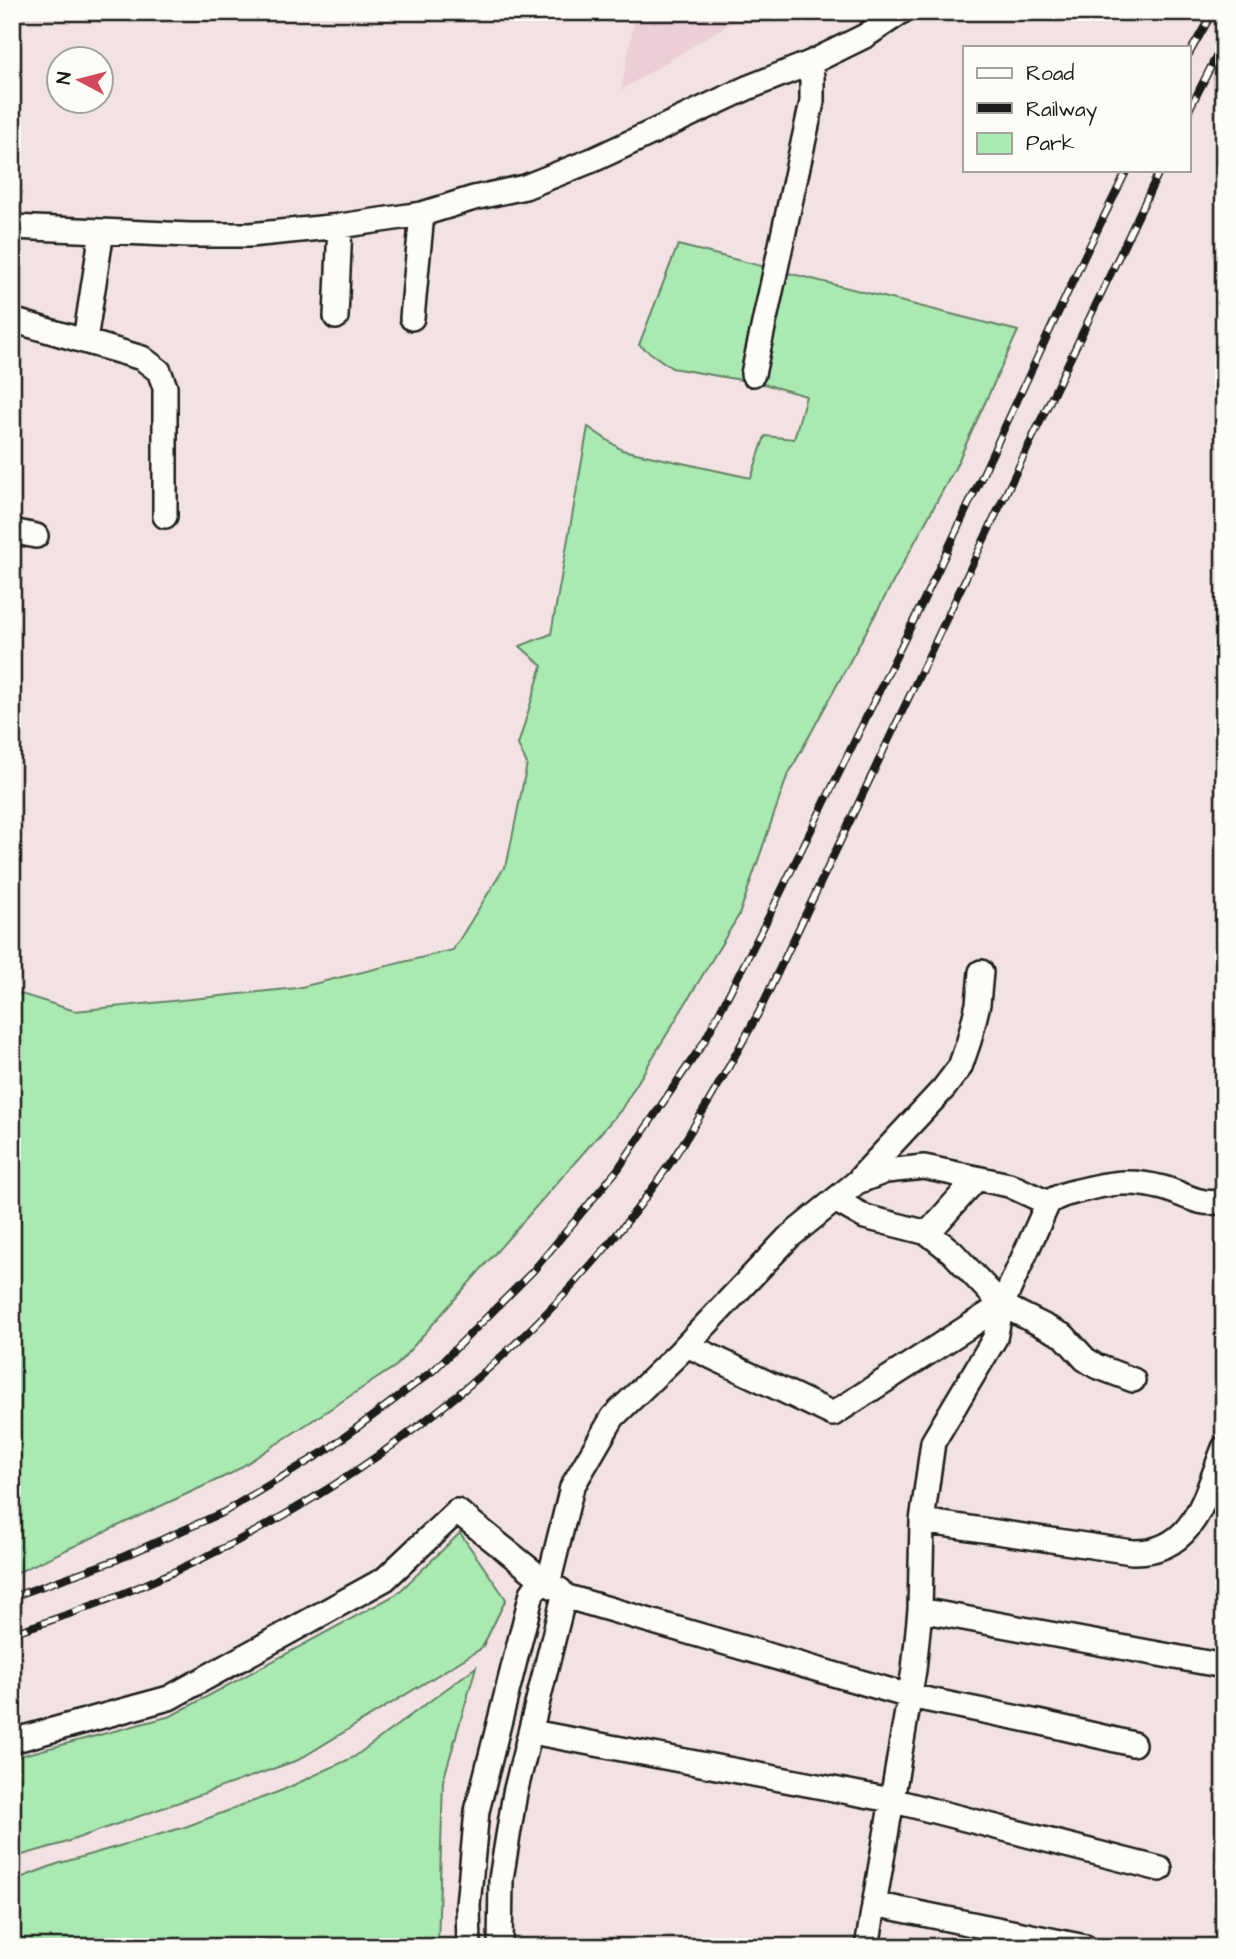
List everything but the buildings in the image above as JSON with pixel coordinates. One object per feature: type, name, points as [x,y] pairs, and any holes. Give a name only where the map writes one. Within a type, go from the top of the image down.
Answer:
[{"type":"street","points":[[12,227],[250,235],[422,214],[474,198],[525,187],[595,159],[747,88],[810,63],[864,36],[901,12]]},
{"type":"street","points":[[753,373],[812,102],[810,63]]},
{"type":"street","points":[[412,318],[422,214]]},
{"type":"street","points":[[336,317],[340,226]]},
{"type":"street","points":[[85,340],[102,231]]},
{"type":"street","points":[[12,320],[142,358],[159,371],[165,387],[165,516]]},
{"type":"street","points":[[12,531],[36,536]]},
{"type":"street","points":[[500,1947],[501,1879],[515,1793],[532,1732],[572,1487],[613,1417],[687,1345],[788,1238],[857,1182],[944,1088],[960,1067],[969,1041],[978,1004],[981,972]]},
{"type":"street","points":[[857,1182],[886,1171],[924,1167],[1009,1185],[1048,1203]]},
{"type":"street","points":[[928,1233],[977,1178]]},
{"type":"street","points":[[867,1947],[909,1696],[920,1610],[922,1521],[933,1442],[995,1338],[1002,1305],[1048,1203],[1056,1196],[1112,1182],[1127,1182],[1163,1188],[1205,1203],[1221,1201],[1224,1197]]},
{"type":"street","points":[[835,1200],[865,1217],[928,1233],[968,1268],[1002,1305],[1064,1336],[1085,1359],[1097,1366],[1133,1380]]},
{"type":"street","points":[[687,1345],[833,1414],[1002,1305]]},
{"type":"street","points":[[922,1521],[1132,1552],[1158,1549],[1173,1543],[1189,1529],[1197,1517],[1224,1448]]},
{"type":"street","points":[[12,1741],[169,1698],[385,1579],[457,1511],[556,1590]]},
{"type":"street","points":[[469,1947],[468,1905],[477,1811],[532,1593],[537,1586],[909,1696],[1038,1721],[1133,1744]]},
{"type":"street","points":[[920,1610],[1224,1666]]},
{"type":"street","points":[[532,1732],[891,1800],[1160,1869]]},
{"type":"street","points":[[874,1904],[1085,1947]]},
{"type":"shaded area","points":[[636,12],[749,12],[621,90]]},
{"type":"green space","points":[[678,245],[1018,331],[955,468],[787,777],[739,915],[621,1110],[396,1366],[232,1473],[12,1575],[12,991],[75,1011],[297,988],[453,950],[507,863],[527,764],[518,745],[542,666],[520,646],[551,634],[588,427],[622,450],[751,478],[765,436],[794,439],[806,396],[764,384],[672,368],[639,345]]},
{"type":"green space","points":[[460,1533],[506,1599],[482,1648],[298,1760],[61,1844],[12,1858],[12,1758],[171,1716],[397,1594]]},
{"type":"green space","points":[[476,1667],[443,1781],[438,1947],[12,1947],[12,1881],[57,1864],[185,1827],[283,1790],[354,1757]]},
{"type":"railway","points":[[1190,52],[1213,12]]},
{"type":"railway","points":[[1190,108],[1224,41]]},
{"type":"railway","points":[[12,1597],[116,1560],[224,1512],[327,1450],[434,1370],[533,1271],[618,1169],[704,1042],[767,920],[932,583],[1126,172]]},
{"type":"railway","points":[[12,1633],[104,1601],[193,1563],[278,1519],[360,1468],[437,1412],[510,1349],[578,1280],[640,1205],[688,1135],[759,1012],[1159,172]]}]
